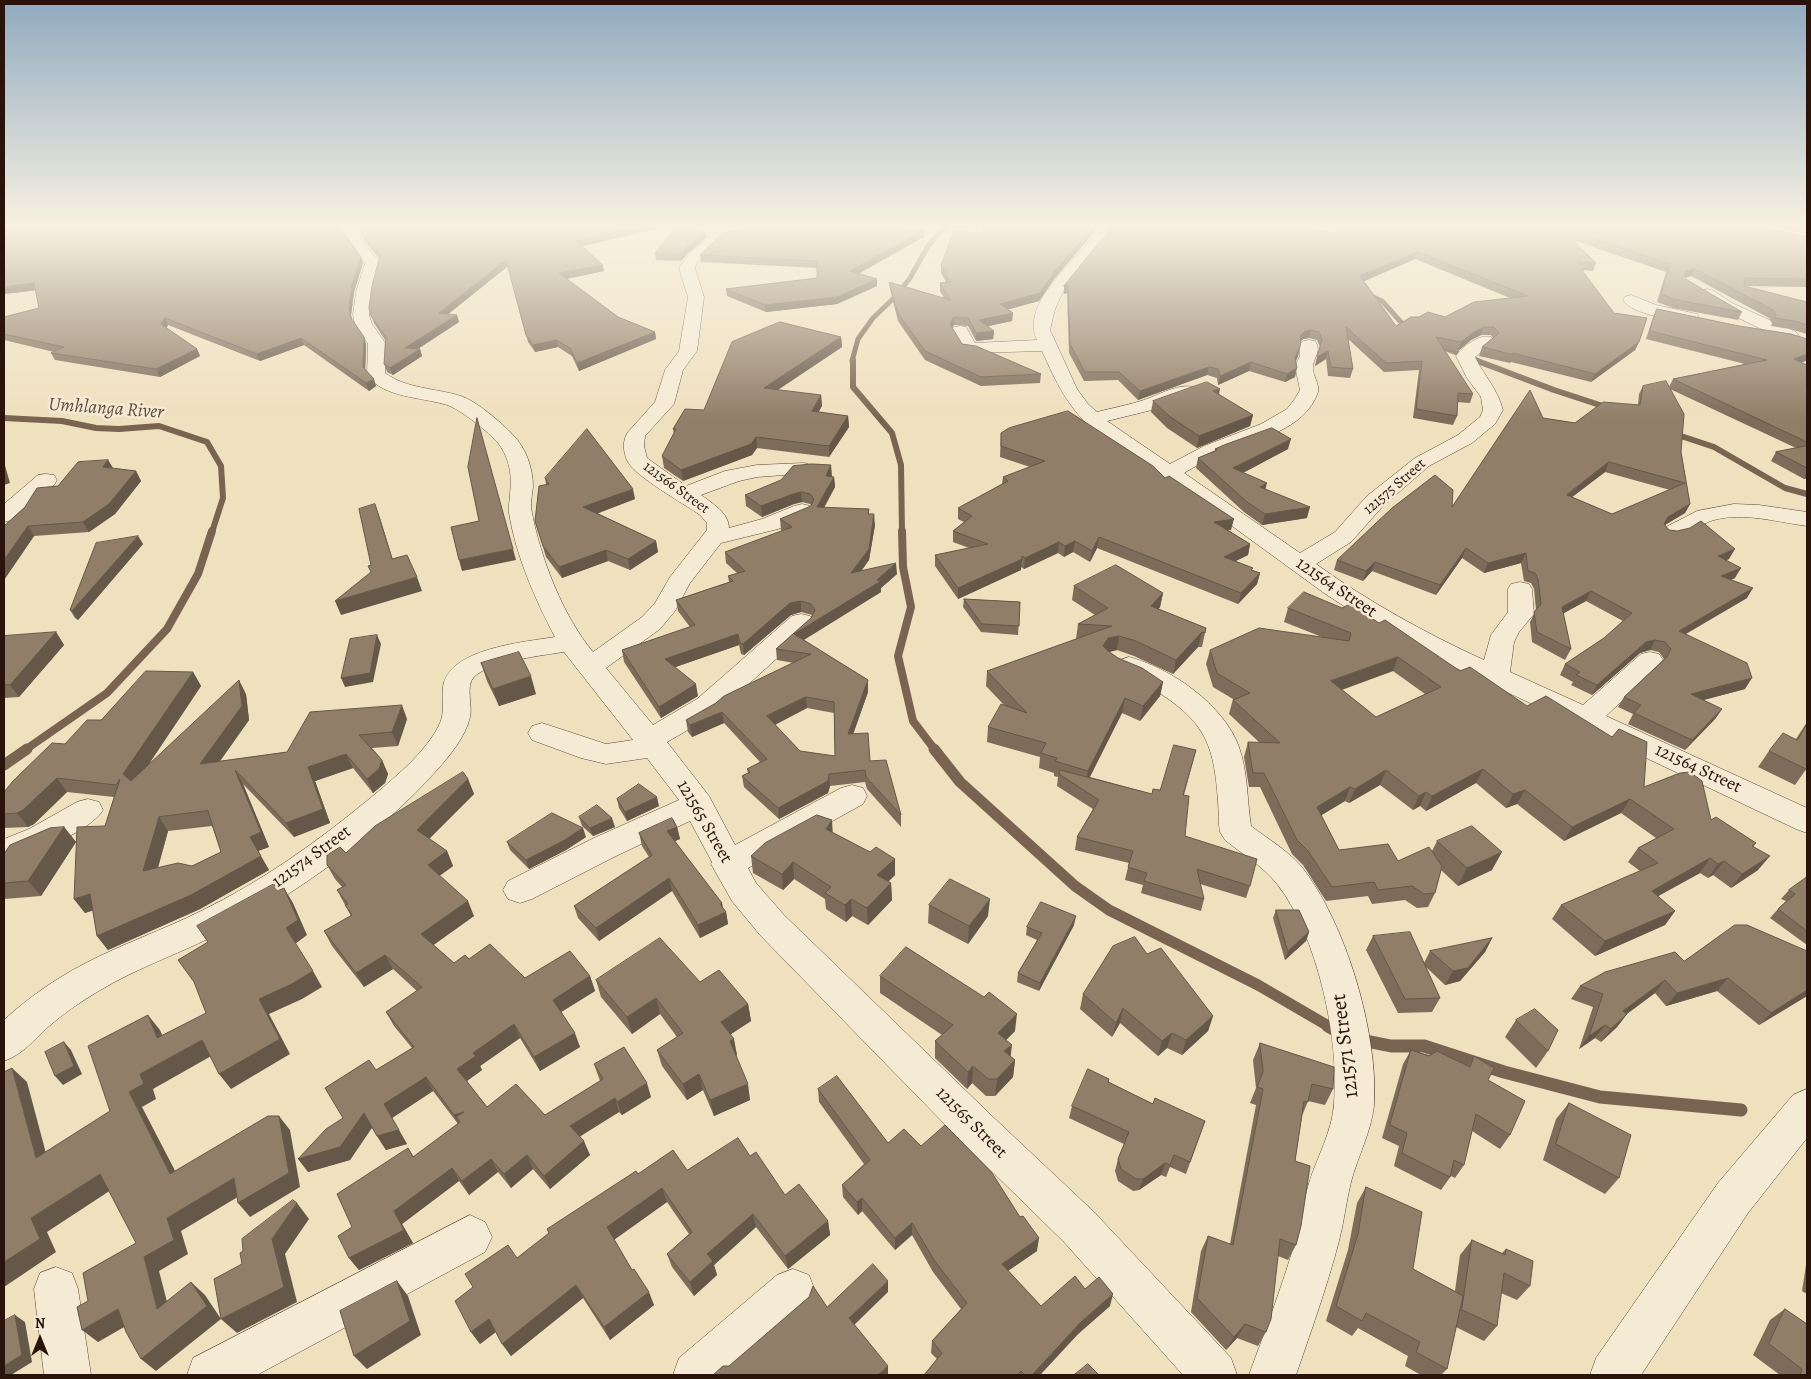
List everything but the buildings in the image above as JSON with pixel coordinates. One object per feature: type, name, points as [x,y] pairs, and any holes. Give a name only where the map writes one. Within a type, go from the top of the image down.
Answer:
[{"type":"street","name":"121565 Street","points":[[363,290],[362,322],[375,336],[377,343],[376,375],[387,383],[399,388],[456,401],[476,414],[506,439],[520,463],[522,484],[520,511],[531,554],[550,601],[580,654],[608,691],[652,743],[698,804],[744,892],[772,925],[979,1131],[1079,1226],[1214,1375]]},
{"type":"street","name":"121566 Street","points":[[580,654],[651,623],[666,606],[679,582],[718,531],[718,522],[708,510],[648,470],[637,460],[634,446],[635,436],[664,404],[674,370],[688,351],[696,297],[694,290]]},
{"type":"street","name":"121564 Street","points":[[1058,290],[1042,320],[1041,330],[1068,389],[1081,408],[1093,419],[1340,593],[1391,624],[1423,642],[1807,821]]},
{"type":"street","points":[[1701,290],[1726,306],[1798,338],[1735,328]]},
{"type":"street","points":[[1631,300],[1650,309],[1705,321]]},
{"type":"street","points":[[960,331],[968,347],[972,348],[1047,345]]},
{"type":"street","name":"121575 Street","points":[[1300,564],[1343,537],[1375,501],[1422,462],[1466,439],[1488,420],[1492,410],[1490,396],[1476,378],[1465,356],[1485,341]]},
{"type":"street","points":[[1170,473],[1210,450],[1284,421],[1300,408],[1309,390],[1304,366],[1308,356],[1309,345]]},
{"type":"street","points":[[1093,419],[1149,405],[1200,386]]},
{"type":"street","points":[[684,494],[768,462],[804,469]]},
{"type":"street","points":[[4,515],[46,480]]},
{"type":"street","points":[[714,537],[740,534],[764,527],[802,511]]},
{"type":"street","points":[[1672,533],[1709,514],[1734,511],[1749,511],[1807,519]]},
{"type":"street","points":[[1496,675],[1498,645],[1511,623],[1521,614],[1520,589]]},
{"type":"street","points":[[542,732],[591,751],[606,754],[652,743],[707,706],[801,622]]},
{"type":"street","name":"121574 Street","points":[[4,1044],[35,1014],[60,996],[96,975],[251,901],[369,816],[406,784],[443,742],[454,722],[457,707],[456,684],[465,669],[471,665],[502,656],[580,654]]},
{"type":"street","name":"121571 Street","points":[[1116,660],[1152,676],[1198,708],[1216,729],[1223,743],[1229,767],[1236,832],[1282,868],[1297,885],[1328,948],[1344,1001],[1355,1083],[1354,1106],[1348,1131],[1332,1176],[1318,1239],[1302,1296],[1273,1375]]},
{"type":"street","points":[[1586,717],[1650,660]]},
{"type":"street","points":[[728,864],[852,796]]},
{"type":"street","points":[[520,890],[605,847],[698,804]]},
{"type":"street","points":[[4,852],[40,837],[88,810]]},
{"type":"street","points":[[1613,1375],[1733,1198],[1807,1108]]},
{"type":"street","points":[[210,1375],[470,1237]]},
{"type":"street","points":[[56,1289],[68,1375]]},
{"type":"street","points":[[696,1375],[793,1292]]},
{"type":"waterway","points":[[852,361],[858,339],[873,318],[900,290]]},
{"type":"waterway","points":[[1365,293],[1382,301],[1409,331]]},
{"type":"waterway","points":[[1433,344],[1478,361]]},
{"type":"waterway","points":[[853,360],[853,387],[892,433],[901,465],[902,532]]},
{"type":"waterway","points":[[1475,360],[1554,390],[1609,408]]},
{"type":"waterway","name":"Umhlanga River","points":[[4,418],[62,421],[96,428],[119,429],[159,426],[207,442],[221,466],[223,498],[212,532]]},
{"type":"waterway","points":[[1672,433],[1714,447],[1785,488],[1807,494]]},
{"type":"waterway","name":"Umhlanga River","points":[[25,750],[107,693],[167,629],[198,574],[212,531]]},
{"type":"waterway","points":[[902,531],[903,567],[911,607],[898,656],[913,721],[935,750]]},
{"type":"waterway","name":"Umhlanga River","points":[[4,765],[27,749]]},
{"type":"waterway","points":[[934,749],[960,782],[1075,886],[1109,910],[1258,985],[1330,1027]]},
{"type":"waterway","points":[[1328,1026],[1340,1033]]},
{"type":"waterway","points":[[1361,1040],[1391,1046],[1424,1046],[1504,1072],[1600,1097],[1741,1110]]}]
